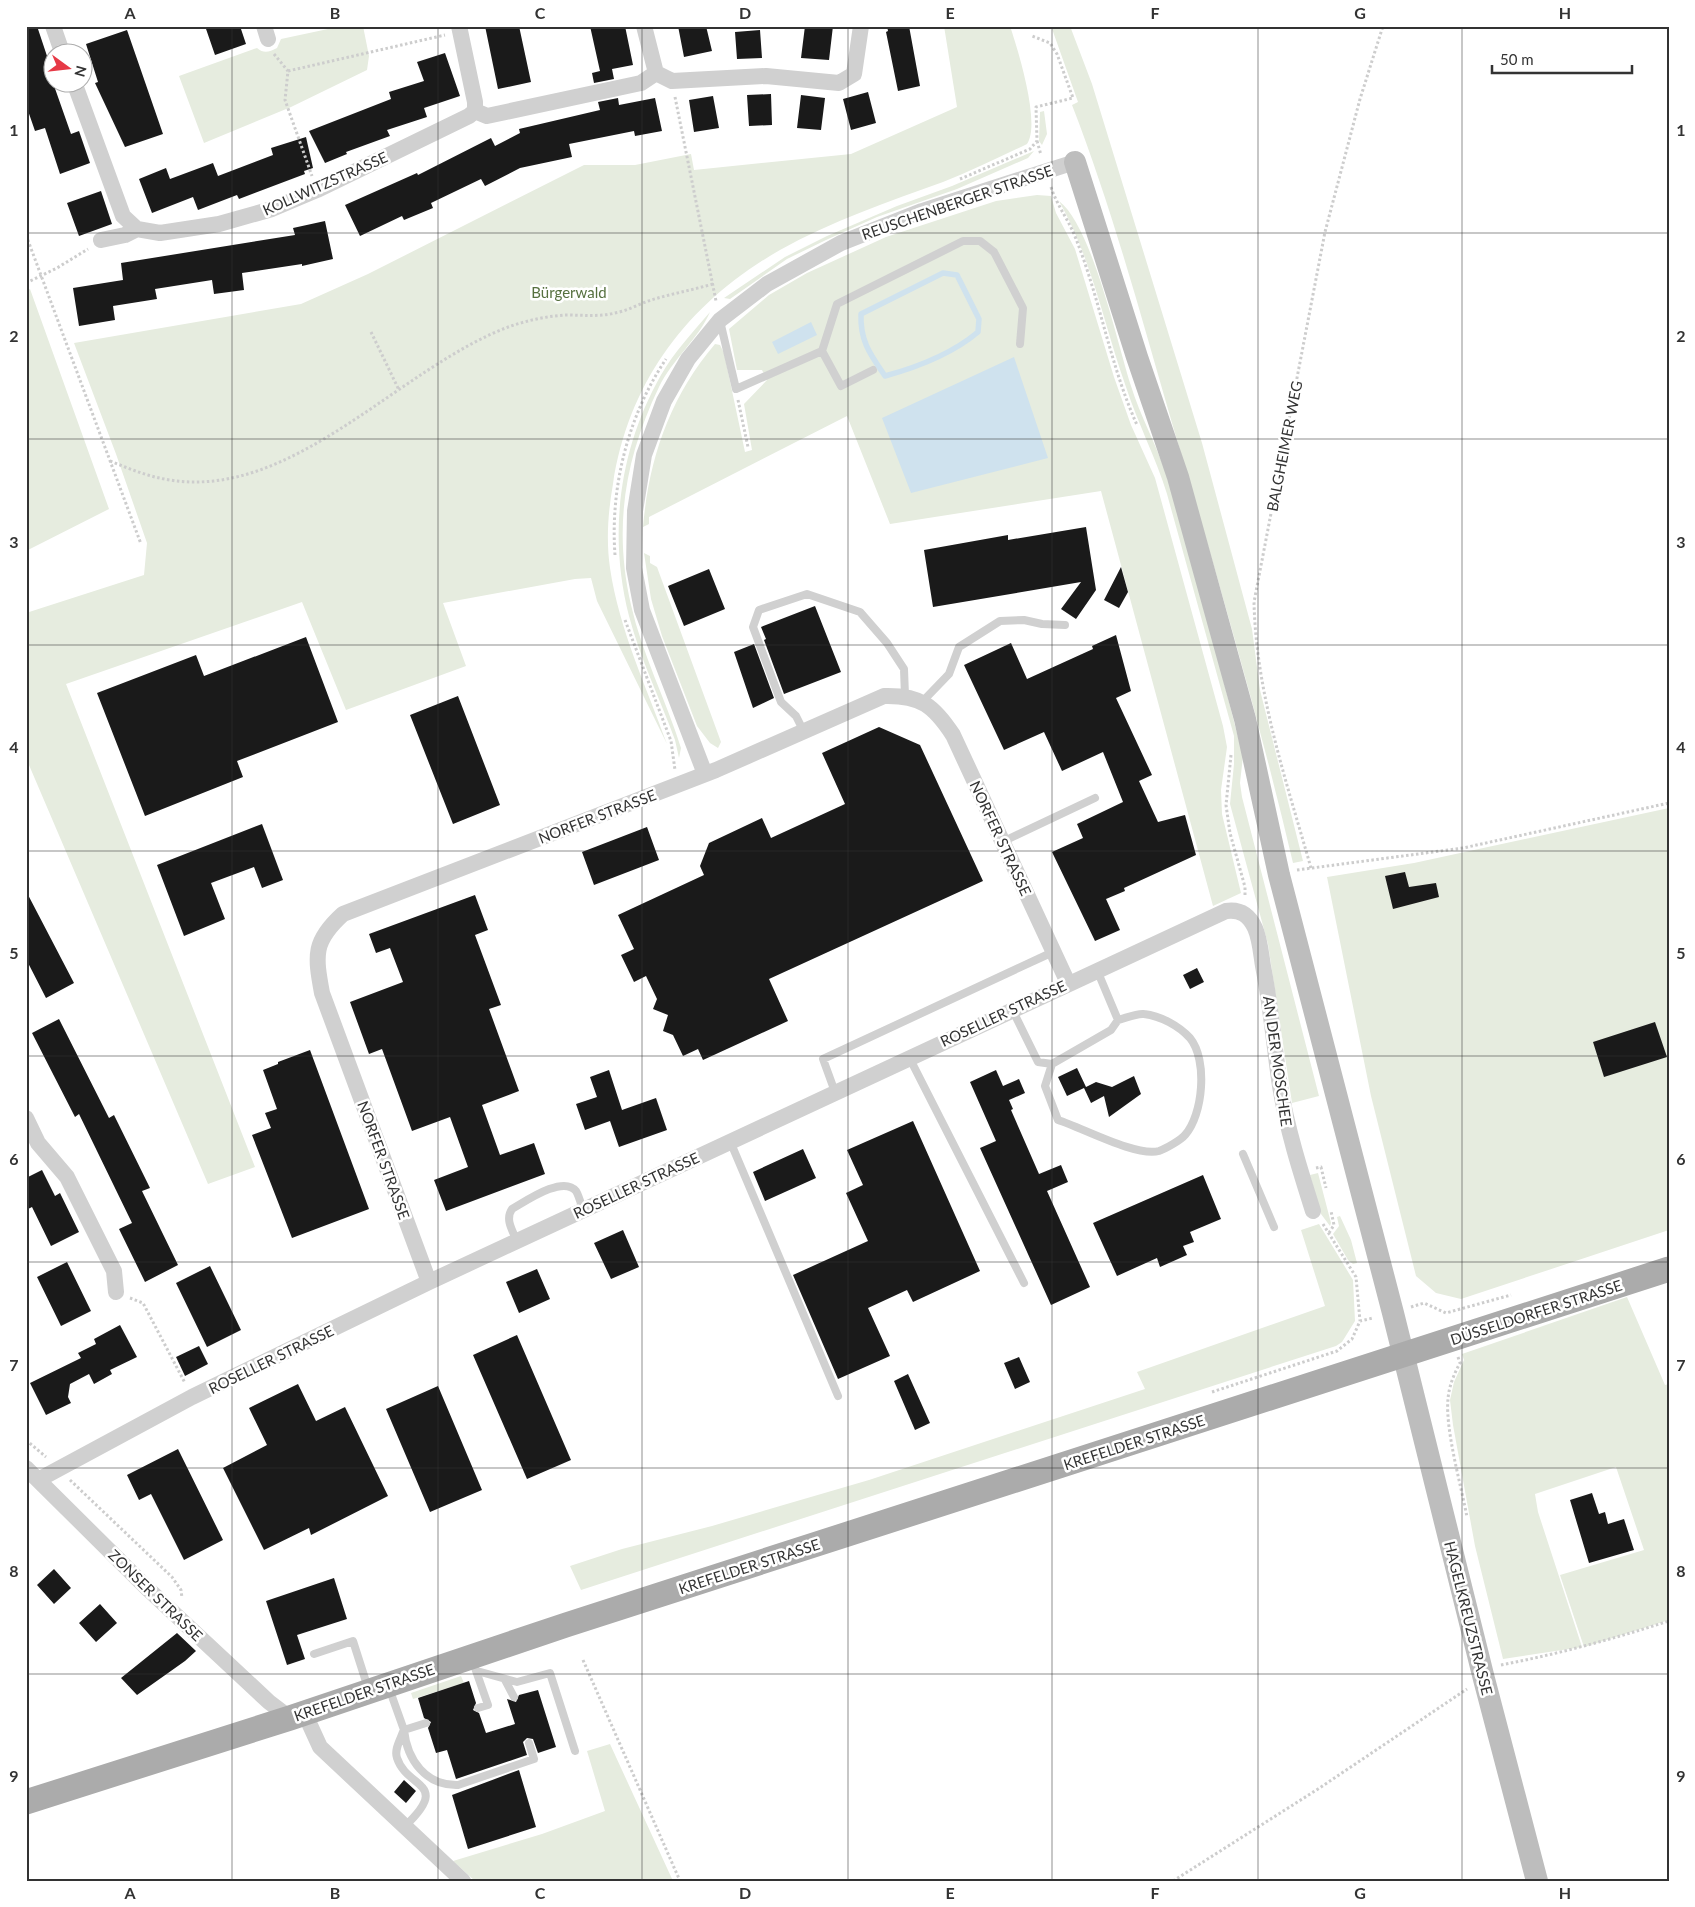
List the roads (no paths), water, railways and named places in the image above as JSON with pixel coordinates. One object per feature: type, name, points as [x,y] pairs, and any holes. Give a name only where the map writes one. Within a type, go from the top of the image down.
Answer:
[{"type":"main road","name":"HAGELKREUZSTRASSE","points":[[1075,162],[1137,358],[1178,477],[1256,762],[1279,875],[1403,1355],[1496,1672],[1538,1881]]},
{"type":"main road","name":"DÜSSELDORFER STRASSE","points":[[1403,1355],[1669,1269]]},
{"type":"main road","name":"KREFELDER STRASSE","points":[[26,1802],[378,1687],[474,1664],[1403,1355]]},
{"type":"street","points":[[53,26],[59,42]]},
{"type":"street","points":[[644,26],[656,73],[672,81],[766,76],[839,83],[854,74],[861,26]]},
{"type":"street","points":[[460,29],[476,102],[475,111],[487,116],[641,82],[656,73]]},
{"type":"street","points":[[78,92],[123,216],[137,229]]},
{"type":"street","name":"KOLLWITZSTRASSE","points":[[101,240],[126,235],[137,229],[160,233],[219,224],[272,210],[317,190],[475,111]]},
{"type":"street","name":"REUSCHENBERGER STRASSE","points":[[705,774],[642,610],[634,568],[635,511],[644,456],[664,401],[688,360],[720,320],[767,284],[841,244],[922,211],[1075,162]]},
{"type":"street","name":"NORFER STRASSE","points":[[429,1282],[322,993],[316,964],[320,944],[326,929],[343,914],[366,903],[705,774],[884,696],[905,696],[922,702],[939,713],[953,735],[1068,983]]},
{"type":"street","name":"ROSELLER STRASSE","points":[[32,1474],[57,1468],[192,1397],[429,1282],[1068,983],[1226,911],[1235,910],[1243,913]]},
{"type":"street","name":"AN DER MOSCHEE","points":[[1243,913],[1249,918],[1256,931],[1272,1016],[1280,1085],[1288,1132],[1313,1211]]},
{"type":"street","points":[[26,1118],[32,1146],[67,1177],[114,1270],[116,1292]]},
{"type":"street","name":"ZONSER STRASSE","points":[[32,1474],[149,1590],[271,1704],[297,1715]]},
{"type":"street","points":[[297,1715],[320,1747],[463,1881]]},
{"type":"lane","points":[[874,370],[841,386],[822,351],[838,304],[963,241],[980,241],[994,252],[1023,308],[1020,344]]},
{"type":"lane","points":[[720,320],[736,389],[822,351]]},
{"type":"lane","points":[[804,732],[796,716],[781,702],[777,693],[753,627],[759,610],[807,594],[860,612],[887,643],[904,670],[905,696]]},
{"type":"lane","points":[[922,702],[949,674],[959,647],[1000,621],[1024,620],[1042,624],[1065,624]]},
{"type":"lane","points":[[1002,842],[1095,798]]},
{"type":"lane","points":[[835,1092],[823,1059],[1053,952]]},
{"type":"lane","points":[[1097,970],[1118,1020]]},
{"type":"lane","points":[[1012,1009],[1038,1062],[1052,1064],[1111,1030],[1118,1020],[1143,1013],[1174,1024],[1192,1040],[1202,1065],[1199,1107],[1185,1136],[1159,1151],[1133,1151],[1082,1128],[1058,1120],[1045,1086],[1052,1064]]},
{"type":"lane","points":[[909,1057],[1024,1283]]},
{"type":"lane","points":[[730,1141],[838,1396]]},
{"type":"lane","points":[[1243,1154],[1274,1228]]},
{"type":"lane","points":[[517,1241],[509,1221],[509,1214],[512,1209],[558,1185],[570,1186],[577,1192],[583,1210]]},
{"type":"lane","points":[[314,1654],[353,1641],[404,1730],[405,1745],[410,1758],[433,1780],[445,1785],[458,1785],[534,1759],[529,1743]]},
{"type":"lane","points":[[474,1664],[505,1680],[517,1682],[550,1673],[575,1751]]},
{"type":"lane","points":[[474,1664],[488,1705],[478,1708]]},
{"type":"lane","points":[[505,1680],[514,1697]]},
{"type":"lane","points":[[404,1730],[426,1724]]},
{"type":"lane","points":[[404,1730],[397,1746],[396,1757],[402,1767],[424,1788],[426,1796],[422,1806],[404,1827]]},
{"type":"water","points":[[811,322],[817,335],[778,354],[772,342]]},
{"type":"water","points":[[1014,357],[1048,458],[911,493],[882,418]]},
{"type":"waterway","points":[[943,273],[957,275],[979,319],[978,332],[957,347],[934,359],[885,376],[864,340],[861,314],[943,273]]},
{"type":"park label","name":"Bürgerwald","points":[[569,292]]}]
